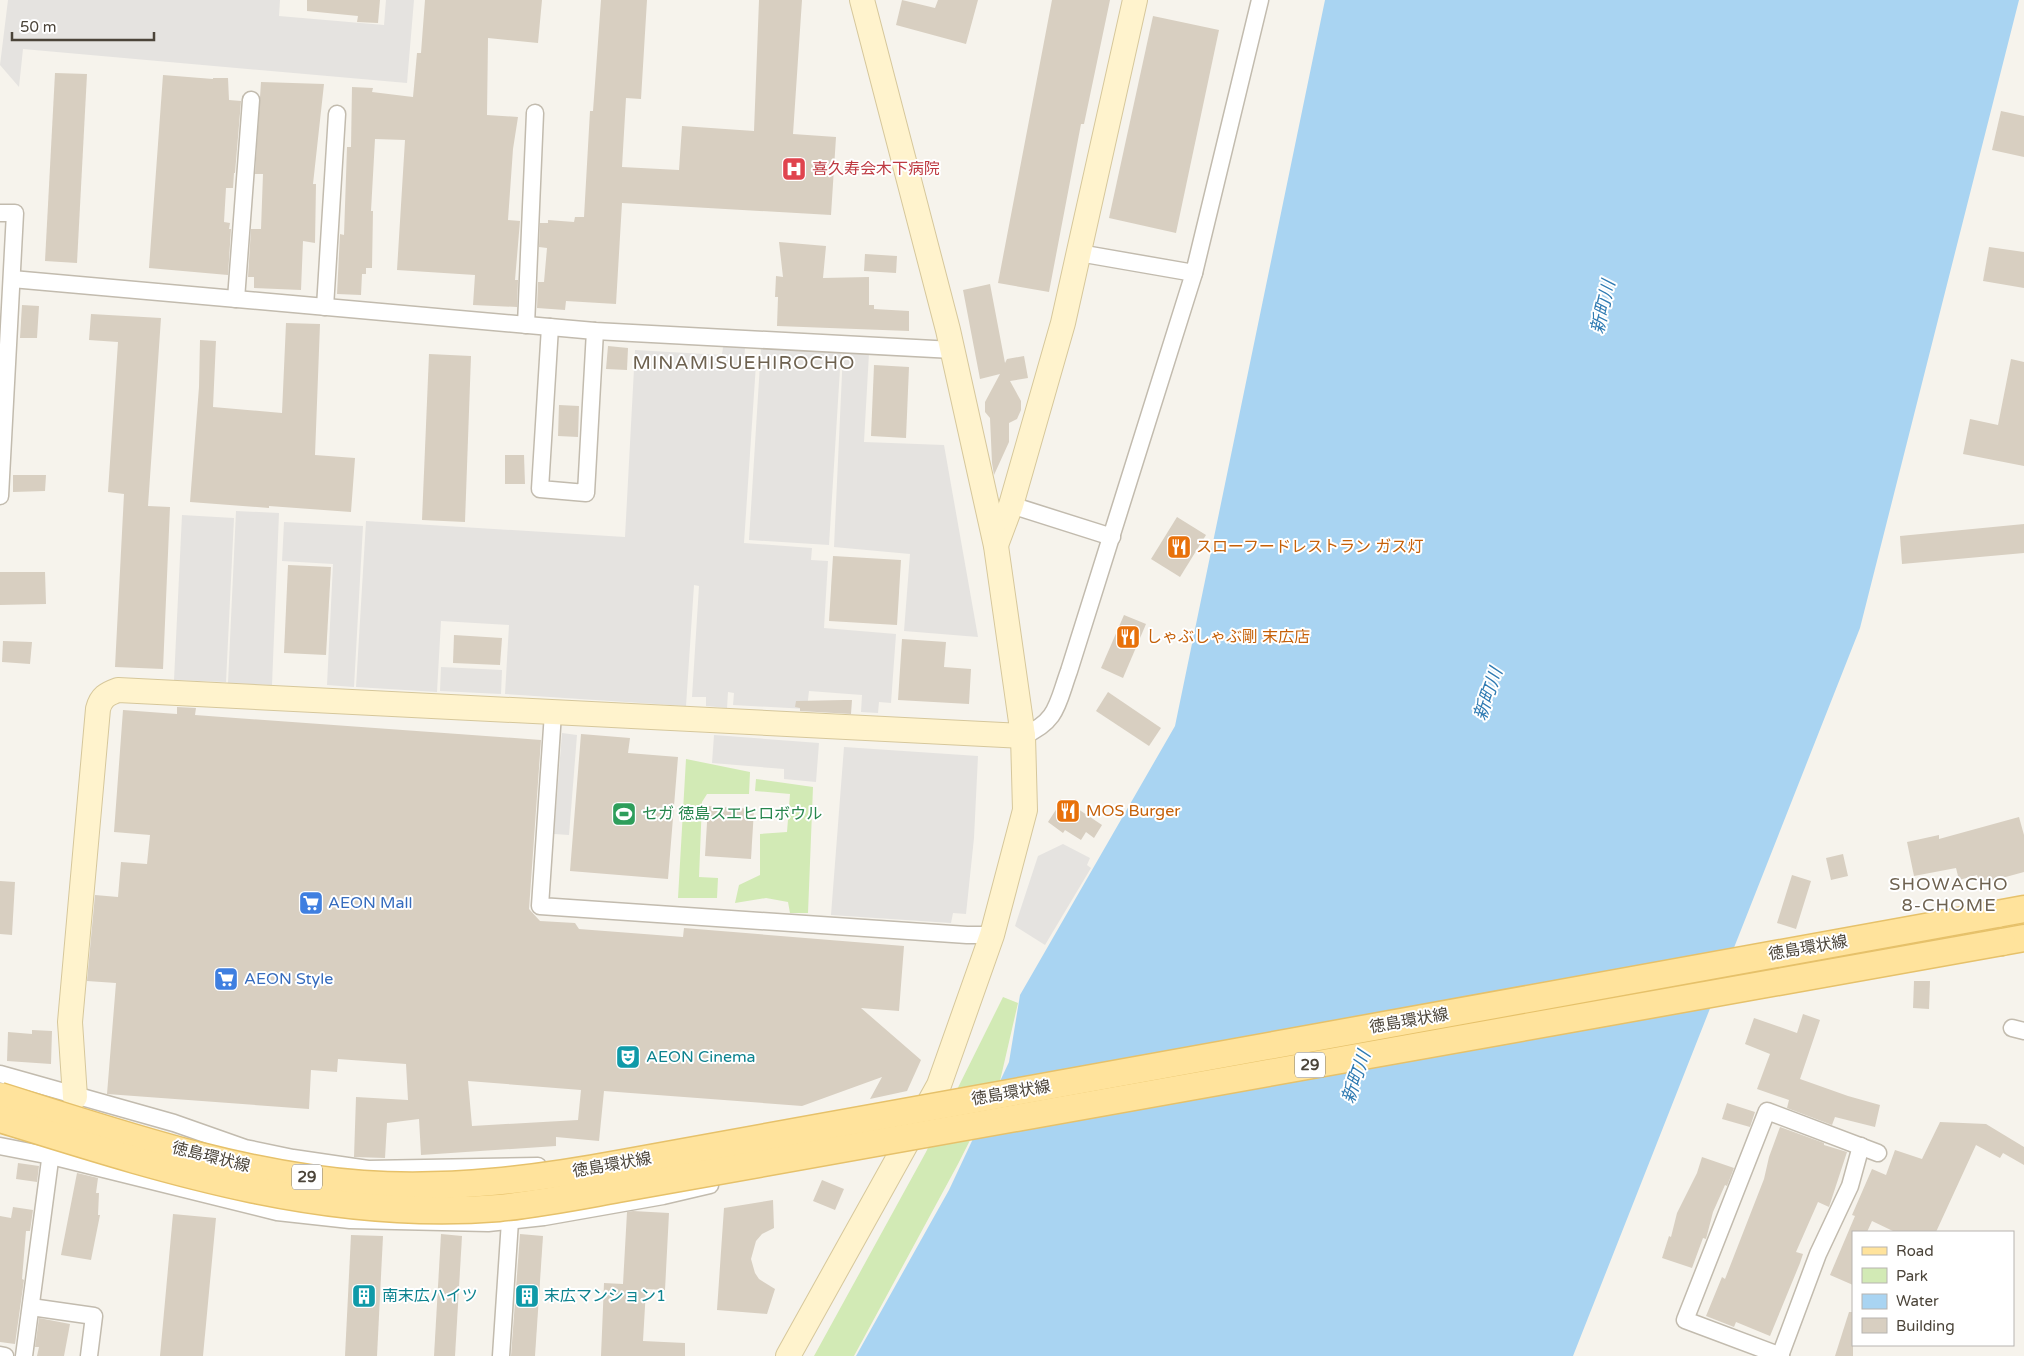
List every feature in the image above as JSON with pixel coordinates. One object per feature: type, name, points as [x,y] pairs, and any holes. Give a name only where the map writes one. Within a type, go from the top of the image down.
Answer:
[{"type":"main road","name":"徳島環状線","points":[[0,1096],[179,1150],[260,1169],[363,1184],[488,1183],[563,1174],[623,1164],[2024,909]]},
{"type":"main road","name":"徳島環状線","points":[[0,1120],[146,1164],[271,1194],[370,1207],[432,1209],[499,1208],[2024,938]]},
{"type":"street","points":[[788,1356],[939,1085],[992,935],[1025,810],[1023,736],[996,546],[953,350],[862,0]]},
{"type":"street","points":[[996,546],[1011,504],[1063,323],[1135,0]]},
{"type":"street","points":[[24,1356],[51,1156],[67,1094],[70,1022],[98,709],[101,699],[107,694],[118,690],[1023,736],[1039,730],[1052,718],[1070,671],[1194,273],[1258,0]]},
{"type":"street","points":[[236,299],[251,100]]},
{"type":"street","points":[[526,325],[535,113]]},
{"type":"street","points":[[325,307],[337,114]]},
{"type":"street","points":[[0,213],[15,213],[12,279],[4,336],[0,496]]},
{"type":"street","points":[[1079,253],[1194,273]]},
{"type":"street","points":[[12,279],[594,331],[953,350]]},
{"type":"street","points":[[550,327],[540,489],[586,493],[594,331]]},
{"type":"street","points":[[1011,504],[1112,537]]},
{"type":"street","points":[[553,713],[540,906],[967,935],[992,935]]},
{"type":"street","points":[[0,1074],[174,1123],[245,1148],[293,1158],[368,1169],[546,1166],[752,1137],[883,1137]]},
{"type":"street","points":[[1861,1146],[1850,1186],[1818,1254],[1781,1356],[1685,1320],[1767,1111],[1861,1146],[1878,1153]]},
{"type":"street","points":[[152,1182],[174,1123]]},
{"type":"street","points":[[0,1146],[51,1156],[277,1212],[350,1220],[488,1223],[544,1217],[663,1196],[760,1174],[883,1137],[915,1130]]},
{"type":"street","points":[[653,1152],[663,1196]]},
{"type":"street","points":[[277,1212],[293,1158]]},
{"type":"street","points":[[544,1217],[546,1166]]},
{"type":"street","points":[[419,1223],[425,1167]]},
{"type":"street","points":[[501,1356],[510,1221]]},
{"type":"street","points":[[31,1307],[94,1316],[89,1356]]},
{"type":"street","points":[[0,1355],[5,1356]]},
{"type":"green space","points":[[686,759],[750,772],[749,794],[707,794],[702,802],[699,877],[718,878],[717,898],[678,898]]},
{"type":"green space","points":[[756,779],[813,787],[808,913],[790,913],[788,902],[766,898],[735,903],[739,885],[760,875],[760,834],[787,832],[790,794],[755,791]]},
{"type":"green space","points":[[1003,997],[1018,1003],[1000,1081],[958,1164],[854,1356],[814,1356],[926,1152]]},
{"type":"shaded area","points":[[8,0],[280,0],[279,16],[384,25],[386,0],[414,0],[407,83],[23,49],[19,87],[0,65]]},
{"type":"shaded area","points":[[723,347],[745,347],[744,364],[756,364],[744,543],[812,548],[811,560],[828,561],[824,628],[896,634],[891,703],[879,702],[878,713],[861,712],[862,695],[809,691],[807,709],[733,705],[734,693],[728,692],[727,708],[706,706],[706,697],[692,697],[699,586],[694,585],[686,706],[505,694],[509,625],[441,621],[437,692],[356,687],[366,521],[625,537],[635,350],[722,355]]},
{"type":"shaded area","points":[[761,348],[841,353],[829,545],[749,540]]},
{"type":"shaded area","points":[[843,352],[869,353],[864,442],[944,445],[978,637],[904,631],[910,554],[834,547]]},
{"type":"shaded area","points":[[236,511],[279,513],[272,685],[228,683]]},
{"type":"shaded area","points":[[182,515],[234,518],[226,682],[174,680]]},
{"type":"shaded area","points":[[284,522],[363,526],[354,687],[327,685],[333,564],[282,561]]},
{"type":"shaded area","points":[[441,667],[502,670],[501,694],[440,691]]},
{"type":"shaded area","points":[[562,733],[577,735],[569,835],[554,834]]},
{"type":"shaded area","points":[[714,735],[819,743],[816,782],[784,779],[784,769],[712,763]]},
{"type":"shaded area","points":[[844,747],[978,756],[974,838],[966,914],[953,913],[951,923],[831,915]]},
{"type":"shaded area","points":[[1063,844],[1090,858],[1087,865],[1091,868],[1045,945],[1015,926],[1038,856]]},
{"type":"water","name":"新町川","points":[[1325,0],[2019,0],[1860,628],[1573,1356],[856,1356],[949,1190],[1009,1062],[1020,995],[1175,726]]},
{"type":"building","points":[[307,0],[380,0],[378,23],[357,22],[358,16],[307,11]]},
{"type":"building","points":[[425,0],[542,0],[538,43],[488,38],[487,115],[518,117],[513,149],[508,220],[520,221],[515,280],[518,280],[517,307],[473,305],[475,275],[397,270],[405,140],[375,139],[371,211],[373,211],[372,268],[366,268],[366,274],[362,274],[361,295],[337,294],[340,234],[344,235],[347,147],[351,147],[352,87],[373,88],[372,92],[413,97],[417,53],[421,53]]},
{"type":"building","points":[[601,0],[647,0],[641,99],[626,98],[622,167],[679,170],[682,126],[754,131],[759,0],[802,0],[793,134],[836,137],[831,215],[622,203],[616,304],[566,301],[565,310],[537,308],[538,282],[544,282],[547,248],[539,247],[540,223],[548,223],[548,220],[574,222],[575,217],[584,217],[590,111],[593,111]]},
{"type":"building","points":[[902,0],[935,8],[938,0],[978,0],[966,44],[896,25]]},
{"type":"building","points":[[1052,0],[1110,0],[1084,124],[1081,124],[1049,292],[998,283]]},
{"type":"building","points":[[1153,16],[1219,30],[1176,233],[1109,218]]},
{"type":"building","points":[[55,73],[87,74],[77,263],[45,261]]},
{"type":"building","points":[[163,75],[213,79],[228,78],[229,100],[241,101],[233,188],[226,188],[224,222],[230,223],[229,229],[231,229],[228,275],[149,268]]},
{"type":"building","points":[[261,82],[324,84],[313,184],[316,184],[315,243],[303,241],[301,290],[254,288],[254,277],[248,277],[251,229],[261,229],[263,174],[255,174]]},
{"type":"building","points":[[2001,111],[2024,116],[2024,157],[1992,150]]},
{"type":"building","points":[[779,242],[826,246],[823,278],[869,277],[869,305],[874,305],[874,309],[909,311],[909,331],[777,326],[778,297],[775,297],[776,276],[783,277]]},
{"type":"building","points":[[1989,247],[2024,252],[2024,288],[1983,281]]},
{"type":"building","points":[[865,254],[897,256],[896,273],[864,271]]},
{"type":"building","points":[[990,284],[1005,363],[1007,359],[1024,356],[1028,378],[1010,381],[1021,401],[1021,410],[1017,419],[1009,423],[1009,442],[994,475],[990,418],[985,412],[985,402],[1000,374],[980,379],[963,290]]},
{"type":"building","points":[[22,305],[39,306],[37,338],[20,338]]},
{"type":"building","points":[[91,314],[161,318],[148,506],[170,507],[163,669],[115,667],[124,494],[108,492],[118,342],[89,340]]},
{"type":"building","points":[[286,323],[320,324],[315,455],[355,458],[351,512],[190,502],[199,387],[200,340],[216,341],[213,407],[282,413]]},
{"type":"building","points":[[608,346],[628,348],[627,370],[606,369]]},
{"type":"building","points":[[429,354],[471,356],[465,522],[422,520]]},
{"type":"building","points":[[2011,359],[2024,362],[2024,466],[1963,454],[1970,419],[1998,425]]},
{"type":"building","points":[[874,365],[909,367],[906,438],[871,436]]},
{"type":"building","points":[[559,405],[579,406],[578,437],[558,436]]},
{"type":"building","points":[[505,455],[524,455],[525,484],[505,484]]},
{"type":"building","points":[[13,475],[46,475],[45,491],[13,492]]},
{"type":"building","name":"スローフードレストラン ガス灯","points":[[1177,517],[1206,535],[1180,577],[1151,559]]},
{"type":"building","points":[[2024,524],[2024,553],[1902,564],[1900,536]]},
{"type":"building","points":[[833,556],[901,560],[897,625],[829,621]]},
{"type":"building","points":[[288,565],[331,567],[326,655],[284,653]]},
{"type":"building","points":[[0,572],[45,572],[46,604],[0,605]]},
{"type":"building","name":"しゃぶしゃぶ剛 末広店","points":[[1124,615],[1146,624],[1123,678],[1101,668]]},
{"type":"building","points":[[454,635],[502,638],[500,665],[453,663]]},
{"type":"building","points":[[902,639],[946,642],[944,667],[971,669],[969,704],[898,700]]},
{"type":"building","points":[[3,641],[32,642],[30,664],[2,662]]},
{"type":"building","points":[[1108,692],[1161,728],[1149,746],[1096,711]]},
{"type":"building","points":[[852,700],[851,714],[800,711],[800,708],[795,707],[796,701]]},
{"type":"building","name":"AEON Mall","points":[[177,707],[196,708],[195,715],[541,740],[529,909],[540,921],[575,923],[579,929],[683,937],[684,928],[904,946],[899,1011],[861,1008],[921,1060],[907,1091],[870,1099],[882,1077],[802,1106],[604,1091],[599,1141],[556,1137],[556,1146],[421,1155],[419,1119],[387,1123],[385,1158],[354,1157],[356,1097],[408,1100],[406,1064],[338,1059],[337,1072],[311,1070],[309,1109],[107,1094],[116,983],[87,981],[95,895],[118,897],[121,862],[147,864],[150,835],[114,832],[123,710],[177,714]],"holes":[[[468,1081],[581,1090],[578,1120],[472,1126]]]},
{"type":"building","name":"セガ 徳島スエヒロボウル","points":[[581,734],[630,738],[628,753],[678,757],[668,879],[570,871]]},
{"type":"building","name":"MOS Burger","points":[[1063,799],[1102,825],[1094,838],[1086,832],[1081,840],[1065,830],[1063,833],[1048,822]]},
{"type":"building","points":[[708,806],[754,809],[751,859],[705,856]]},
{"type":"building","points":[[2019,817],[2024,835],[2024,872],[1980,884],[1977,875],[1959,880],[1956,868],[1914,876],[1907,842],[1939,835],[1939,839]]},
{"type":"building","points":[[1843,854],[1848,876],[1831,880],[1826,858]]},
{"type":"building","points":[[1792,875],[1811,881],[1796,929],[1777,923]]},
{"type":"building","points":[[0,881],[15,882],[12,935],[0,934]]},
{"type":"building","points":[[1914,981],[1930,981],[1929,1009],[1913,1008]]},
{"type":"building","points":[[1803,1014],[1820,1020],[1800,1079],[1880,1105],[1875,1127],[1835,1117],[1832,1125],[1787,1108],[1789,1100],[1757,1089],[1770,1054],[1745,1044],[1754,1018],[1797,1033]]},
{"type":"building","points":[[32,1030],[52,1031],[51,1064],[7,1061],[8,1032],[32,1034]]},
{"type":"building","points":[[1727,1103],[1755,1112],[1750,1127],[1722,1119]]},
{"type":"building","points":[[1940,1122],[1986,1124],[2024,1147],[2024,1165],[2003,1153],[2000,1158],[1976,1145],[1936,1231],[1893,1231],[1872,1221],[1867,1231],[1852,1231],[1852,1285],[1830,1275],[1855,1216],[1852,1215],[1872,1169],[1886,1175],[1895,1150],[1922,1159]]},
{"type":"building","points":[[1780,1127],[1847,1152],[1829,1207],[1818,1202],[1796,1252],[1803,1254],[1770,1336],[1736,1322],[1734,1327],[1706,1316],[1722,1277],[1725,1279],[1764,1179],[1769,1157]]},
{"type":"building","points":[[1702,1157],[1734,1168],[1713,1212],[1706,1239],[1703,1238],[1692,1268],[1662,1258],[1669,1236],[1671,1237],[1677,1213],[1697,1173]]},
{"type":"building","points":[[18,1163],[39,1166],[37,1182],[16,1179]]},
{"type":"building","points":[[77,1173],[98,1178],[96,1193],[99,1193],[98,1215],[100,1215],[91,1260],[61,1255]]},
{"type":"building","points":[[822,1180],[844,1189],[835,1210],[813,1201]]},
{"type":"building","points":[[773,1200],[774,1228],[762,1234],[756,1241],[751,1259],[759,1279],[775,1289],[767,1314],[717,1310],[724,1208]]},
{"type":"building","points":[[13,1207],[33,1210],[30,1231],[26,1231],[22,1279],[24,1280],[15,1344],[0,1342],[0,1216],[11,1218]]},
{"type":"building","points":[[627,1212],[669,1213],[665,1290],[646,1289],[643,1341],[685,1343],[685,1356],[601,1356],[604,1283],[623,1284]]},
{"type":"building","points":[[173,1214],[216,1218],[203,1356],[160,1356]]},
{"type":"building","points":[[441,1234],[462,1236],[455,1356],[434,1356]]},
{"type":"building","name":"末広マンション1","points":[[520,1234],[543,1236],[535,1356],[511,1356]]},
{"type":"building","name":"南末広ハイツ","points":[[351,1235],[383,1236],[377,1356],[345,1356]]},
{"type":"building","points":[[1849,1312],[1852,1312],[1853,1356],[1835,1356]]},
{"type":"building","points":[[39,1318],[70,1324],[64,1356],[37,1356],[39,1347],[35,1347]]},
{"type":"place","name":"喜久寿会木下病院","points":[[794,169]]},
{"type":"place","name":"スローフードレストラン ガス灯","points":[[1179,547]]},
{"type":"place","name":"しゃぶしゃぶ剛 末広店","points":[[1128,637]]},
{"type":"place","name":"MOS Burger","points":[[1068,811]]},
{"type":"place","name":"セガ 徳島スエヒロボウル","points":[[624,814]]},
{"type":"place","name":"AEON Mall","points":[[311,903]]},
{"type":"place","name":"AEON Style","points":[[226,979]]},
{"type":"place","name":"AEON Cinema","points":[[628,1057]]},
{"type":"place","name":"南末広ハイツ","points":[[364,1296]]},
{"type":"place","name":"末広マンション1","points":[[527,1296]]},
{"type":"district","name":"MINAMISUEHIROCHO","points":[[744,363]]},
{"type":"district","name":"SHOWACHO 8-CHOME","points":[[1949,894]]}]
